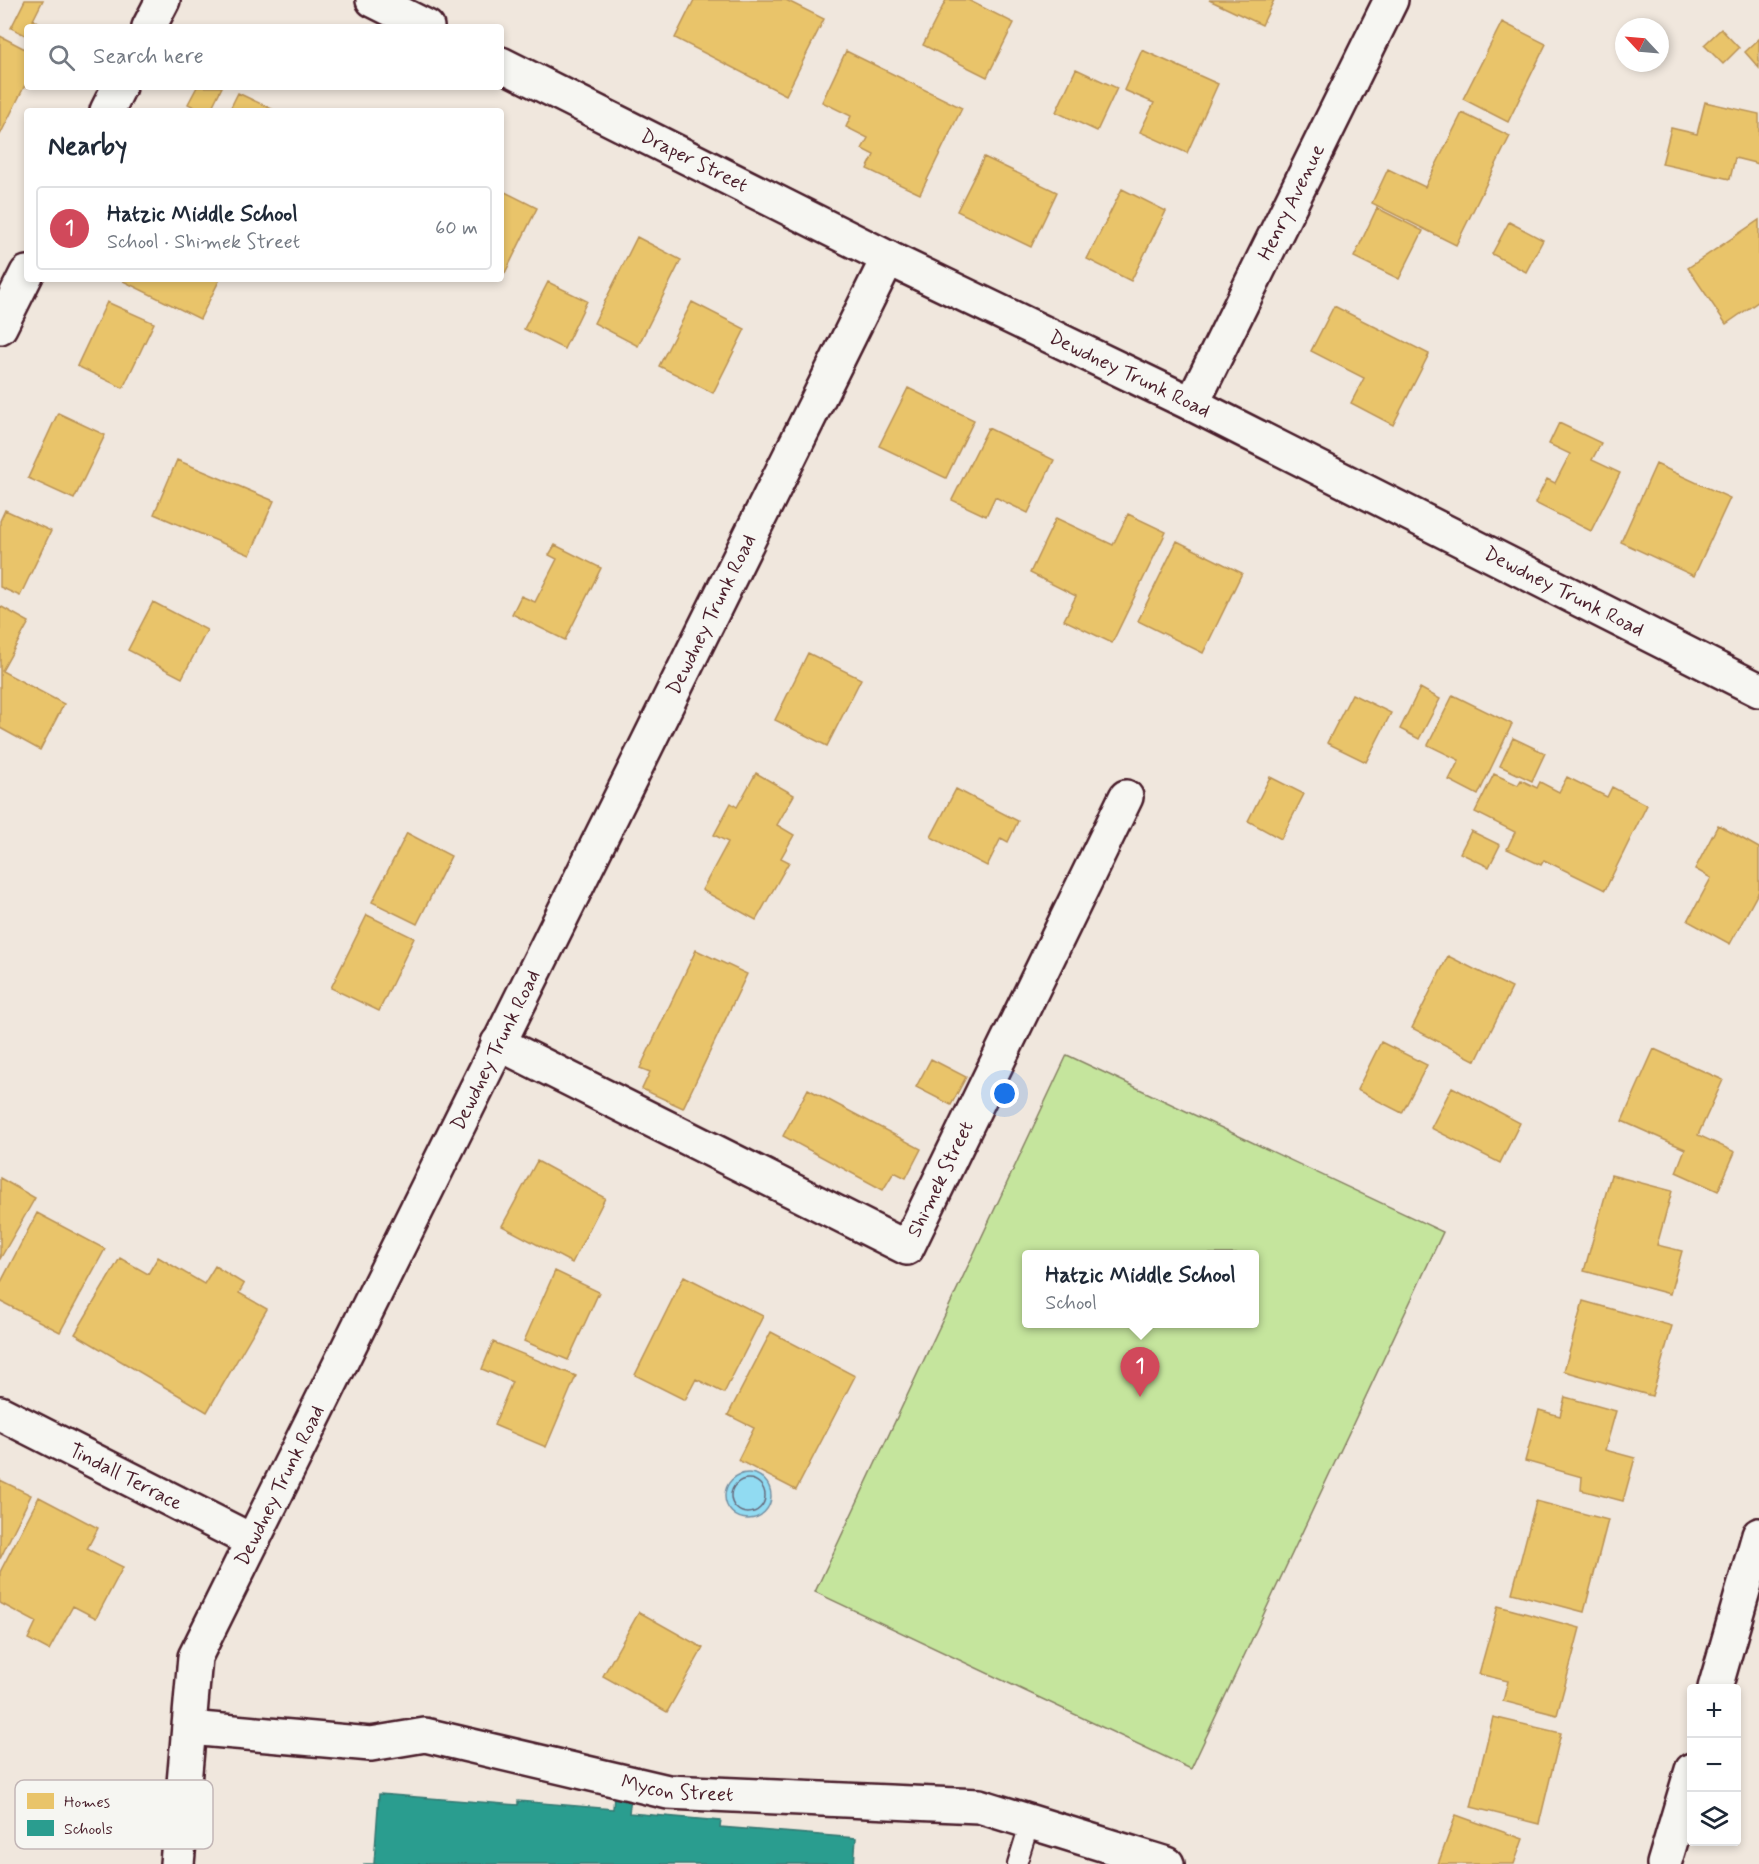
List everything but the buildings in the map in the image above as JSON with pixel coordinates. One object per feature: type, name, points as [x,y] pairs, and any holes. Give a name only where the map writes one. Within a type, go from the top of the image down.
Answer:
[{"type":"street","points":[[151,24],[163,0]]},
{"type":"street","points":[[373,0],[421,24]]},
{"type":"street","name":"Henry Avenue","points":[[1192,404],[1391,0]]},
{"type":"street","name":"Draper Street","points":[[504,66],[888,258]]},
{"type":"street","points":[[108,108],[118,90]]},
{"type":"street","name":"Dewdney Trunk Road","points":[[184,1780],[195,1657],[888,258],[1192,404],[1759,690]]},
{"type":"street","points":[[0,327],[24,279]]},
{"type":"street","name":"Shimek Street","points":[[498,1043],[907,1248],[1126,797]]},
{"type":"street","name":"Tindall Terrace","points":[[0,1413],[252,1541]]},
{"type":"street","points":[[1716,1684],[1759,1535]]},
{"type":"street","name":"Mycon Street","points":[[189,1728],[371,1744],[425,1736],[668,1792],[979,1806],[1167,1864]]},
{"type":"street","points":[[1664,1864],[1687,1787]]},
{"type":"street","name":"Dewdney Trunk Road","points":[[177,1864],[178,1849]]},
{"type":"lane","points":[[1017,1864],[1030,1822]]},
{"type":"green space","points":[[1067,1055],[1443,1232],[1191,1769],[815,1592]]},
{"type":"water","points":[[748,1473],[764,1480],[771,1496],[764,1512],[748,1519],[732,1512],[725,1496],[732,1480]]},
{"type":"place","name":"Hatzic Middle School","points":[[1140,1397]]}]
